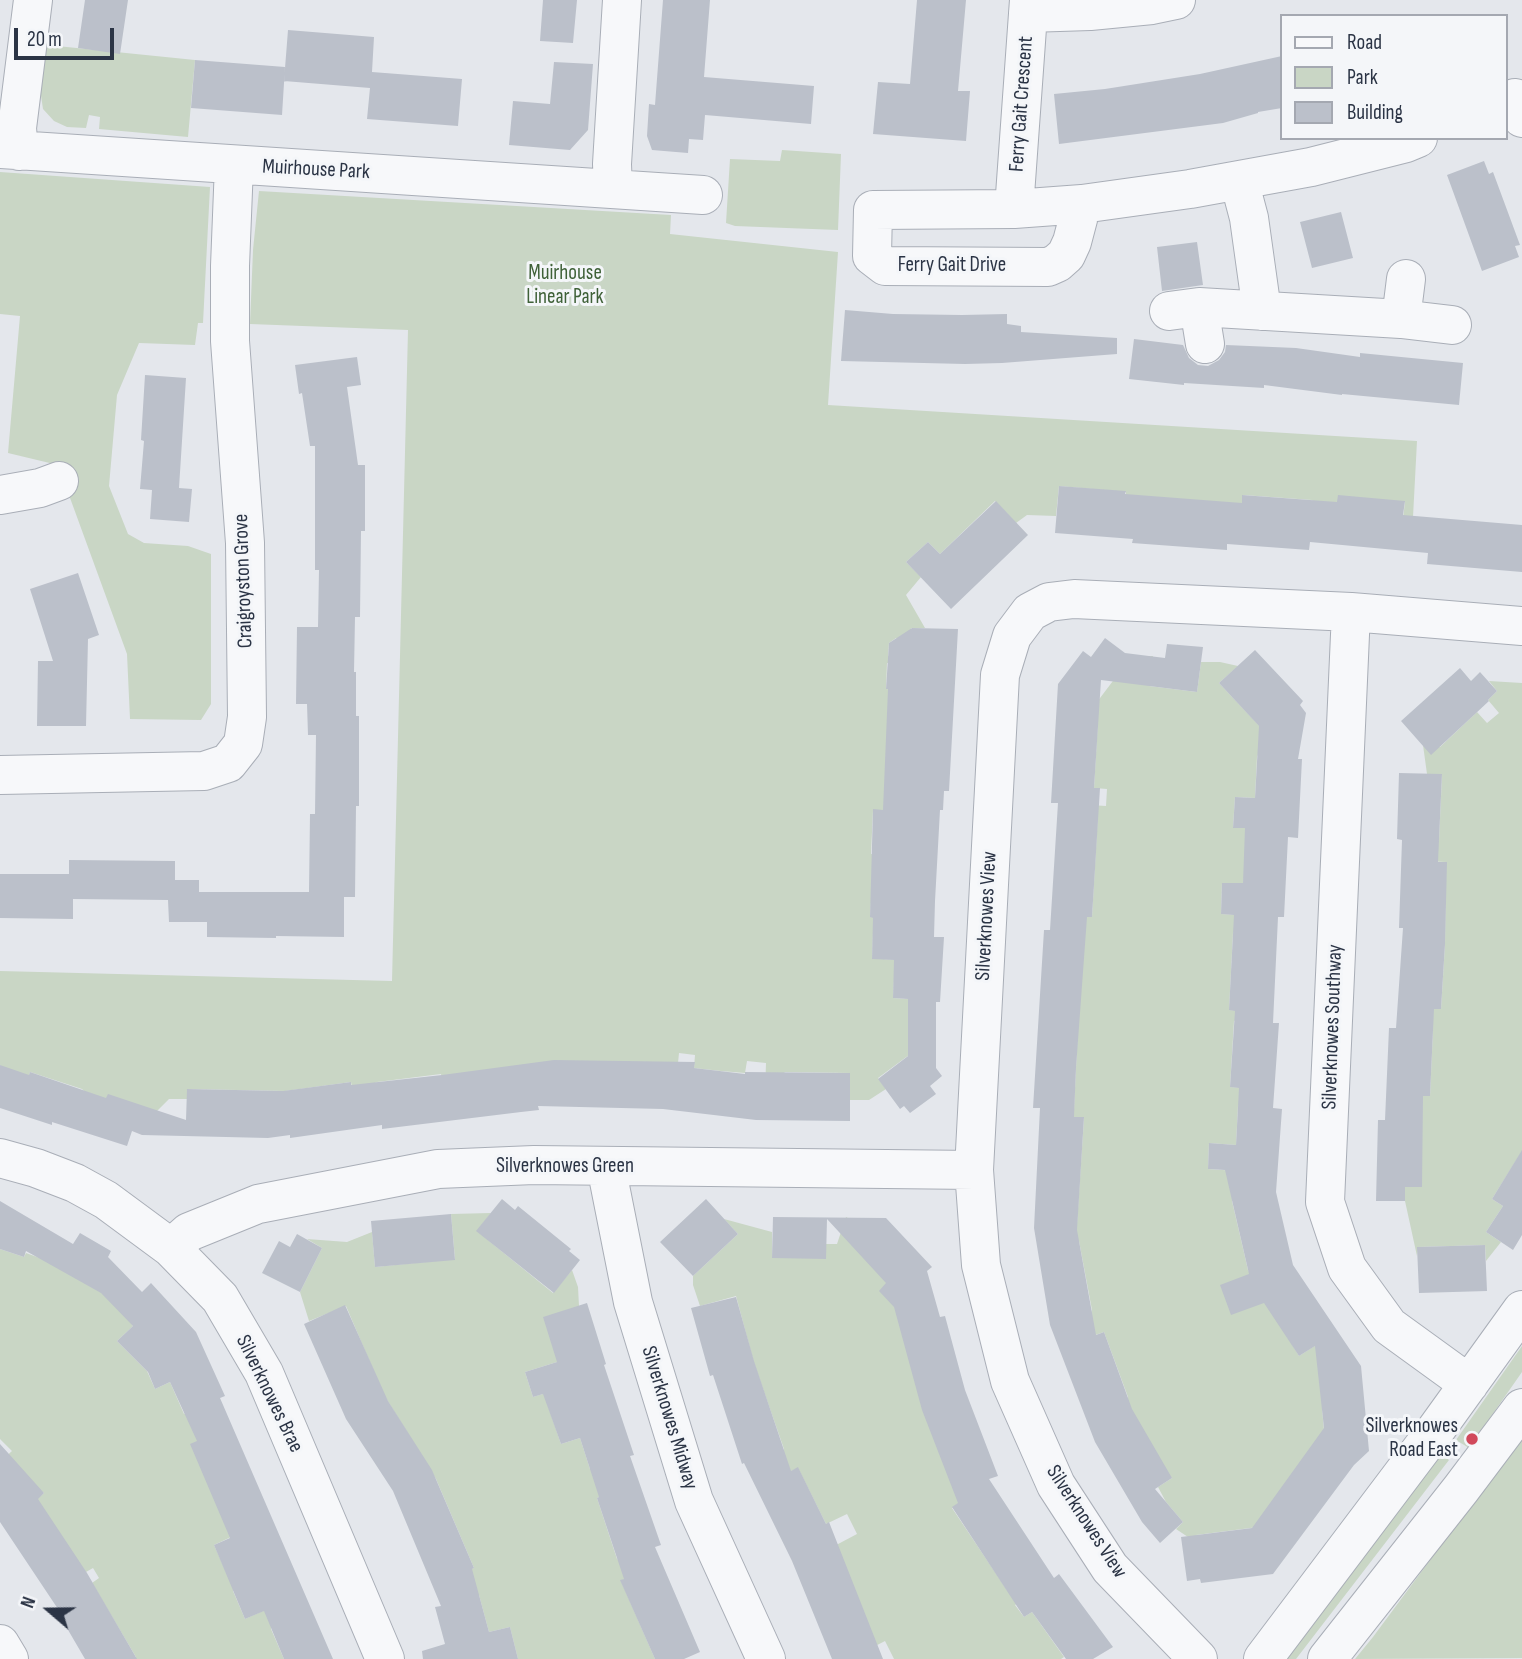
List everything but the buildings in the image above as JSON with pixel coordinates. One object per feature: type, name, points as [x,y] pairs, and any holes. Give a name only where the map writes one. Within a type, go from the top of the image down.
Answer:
[{"type":"street","name":"Muirhouse Park","points":[[33,0],[17,128],[10,150],[613,189],[703,198]]},
{"type":"street","points":[[613,189],[612,164],[622,0]]},
{"type":"street","points":[[1028,7],[1090,11],[1176,0]]},
{"type":"street","name":"Ferry Gait Crescent","points":[[1014,209],[1028,7]]},
{"type":"street","name":"Ferry Gait Drive","points":[[1082,204],[1066,255],[1048,267],[885,266],[872,256],[873,210],[1014,209],[1082,204],[1190,189],[1311,167],[1413,140]]},
{"type":"street","name":"Craigroyston Grove","points":[[0,775],[204,771],[228,763],[243,744],[247,717],[245,543],[230,341],[234,165]]},
{"type":"street","points":[[1240,180],[1249,218],[1262,311]]},
{"type":"street","points":[[1401,319],[1406,279]]},
{"type":"street","points":[[1191,320],[1262,311],[1401,319],[1452,325]]},
{"type":"street","points":[[0,495],[40,488],[59,481]]},
{"type":"street","name":"Silverknowes View","points":[[1198,1659],[1110,1568],[1056,1485],[1010,1381],[981,1265],[974,1170],[1000,675],[1012,636],[1030,612],[1049,602],[1074,599],[1351,612],[1522,625]]},
{"type":"street","name":"Silverknowes Southway","points":[[1351,612],[1325,1202],[1347,1268],[1389,1326],[1469,1384]]},
{"type":"street","name":"Silverknowes Brae","points":[[0,1158],[75,1183],[106,1200],[171,1248],[220,1298],[264,1373],[386,1659]]},
{"type":"street","name":"Silverknowes Green","points":[[171,1248],[189,1232],[258,1204],[438,1169],[534,1165],[974,1170]]},
{"type":"street","name":"Silverknowes Midway","points":[[606,1166],[633,1302],[694,1501],[765,1659]]},
{"type":"street","points":[[1263,1659],[1432,1435],[1522,1310]]},
{"type":"street","points":[[1327,1659],[1522,1408]]},
{"type":"street","points":[[0,1644],[9,1659]]},
{"type":"green space","points":[[47,45],[195,60],[188,137],[99,129],[100,117],[89,115],[86,128],[67,127],[54,121],[43,109],[40,89]]},
{"type":"green space","points":[[782,150],[841,154],[838,230],[735,226],[726,223],[730,159],[780,161]]},
{"type":"green space","points":[[0,172],[210,187],[203,323],[198,323],[195,345],[139,343],[117,395],[109,486],[128,534],[144,543],[188,546],[211,554],[211,704],[201,720],[130,719],[127,654],[58,465],[8,453],[20,316],[0,314]]},
{"type":"green space","name":"Muirhouse Linear Park","points":[[259,191],[671,215],[670,234],[838,252],[828,405],[1417,441],[1412,536],[1401,535],[1405,502],[1335,528],[1312,500],[1243,495],[1241,527],[1125,504],[1126,492],[1059,486],[1056,516],[1027,515],[1016,523],[995,501],[940,554],[928,542],[906,562],[921,577],[906,595],[925,628],[911,628],[910,639],[896,638],[889,643],[888,656],[909,664],[887,663],[886,689],[907,690],[894,811],[873,810],[871,854],[894,856],[872,885],[870,917],[914,920],[873,933],[872,958],[895,960],[893,998],[908,999],[908,1026],[936,1035],[878,1078],[886,1089],[869,1100],[850,1100],[850,1073],[785,1072],[765,1093],[766,1063],[747,1061],[745,1073],[694,1068],[695,1055],[679,1053],[676,1083],[443,1084],[441,1074],[377,1082],[353,1093],[351,1082],[285,1091],[188,1089],[187,1099],[169,1099],[157,1111],[102,1109],[82,1089],[30,1072],[25,1090],[0,1065],[0,971],[392,981],[408,330],[250,324]]},
{"type":"green space","points":[[1153,656],[1149,686],[1197,692],[1201,662],[1238,666],[1219,683],[1266,733],[1257,757],[1255,798],[1235,797],[1233,827],[1253,828],[1243,883],[1222,883],[1221,914],[1259,916],[1233,933],[1229,1010],[1257,1012],[1234,1021],[1230,1087],[1259,1089],[1238,1106],[1236,1145],[1209,1143],[1208,1169],[1252,1172],[1232,1201],[1248,1270],[1299,1356],[1327,1338],[1322,1409],[1326,1450],[1266,1526],[1196,1535],[1197,1543],[1176,1529],[1183,1522],[1166,1502],[1158,1487],[1172,1478],[1114,1432],[1128,1397],[1104,1332],[1081,1340],[1092,1310],[1079,1241],[1060,1244],[1077,1224],[1084,1118],[1060,1116],[1074,1109],[1078,1027],[1066,916],[1092,917],[1098,814],[1075,804],[1106,806],[1107,789],[1094,788],[1098,721],[1094,706],[1131,657]]},
{"type":"green space","points":[[1489,681],[1522,683],[1522,1151],[1492,1199],[1503,1206],[1486,1232],[1501,1242],[1486,1261],[1485,1245],[1418,1247],[1417,1256],[1405,1201],[1405,1187],[1422,1187],[1402,1095],[1430,1096],[1433,1030],[1411,1007],[1441,1009],[1445,944],[1446,862],[1423,861],[1439,840],[1442,775],[1427,774],[1423,745],[1440,747],[1477,712],[1487,723],[1499,713],[1488,700],[1497,691]]},
{"type":"green space","points":[[491,1213],[482,1225],[489,1241],[553,1293],[572,1270],[578,1287],[579,1306],[557,1362],[525,1372],[533,1397],[565,1387],[547,1403],[561,1444],[580,1438],[590,1469],[612,1462],[619,1490],[597,1498],[617,1559],[640,1572],[621,1581],[655,1659],[518,1659],[510,1627],[489,1632],[479,1595],[452,1602],[446,1580],[474,1568],[436,1479],[384,1395],[346,1306],[309,1321],[300,1292],[322,1248],[307,1239],[347,1242],[372,1232],[375,1267],[455,1259],[451,1214]]},
{"type":"green space","points":[[846,1217],[872,1230],[914,1283],[977,1491],[952,1508],[1007,1590],[1045,1584],[1015,1605],[1024,1617],[1032,1612],[1064,1657],[1061,1659],[894,1659],[885,1641],[852,1658],[823,1552],[857,1534],[847,1514],[826,1524],[798,1468],[772,1480],[784,1449],[754,1363],[736,1296],[700,1306],[693,1285],[693,1276],[738,1234],[724,1219],[772,1232],[772,1258],[826,1244],[837,1244]]},
{"type":"green space","points":[[0,1249],[24,1257],[26,1253],[98,1273],[133,1326],[117,1341],[147,1371],[155,1389],[170,1382],[184,1414],[207,1404],[231,1537],[214,1545],[227,1574],[250,1583],[233,1591],[245,1619],[274,1606],[271,1629],[284,1659],[133,1659],[136,1657],[92,1583],[99,1578],[93,1568],[86,1572],[29,1506],[44,1493],[1,1461],[12,1451],[0,1439]]},
{"type":"green space","points":[[1522,1346],[1522,1372],[1469,1448],[1456,1440]]},
{"type":"green space","points":[[1522,1436],[1522,1658],[1355,1659],[1373,1637]]},
{"type":"green space","points":[[1438,1451],[1449,1460],[1296,1659],[1280,1659]]},
{"type":"place","name":"Silverknowes Road East","points":[[1472,1439]]}]
